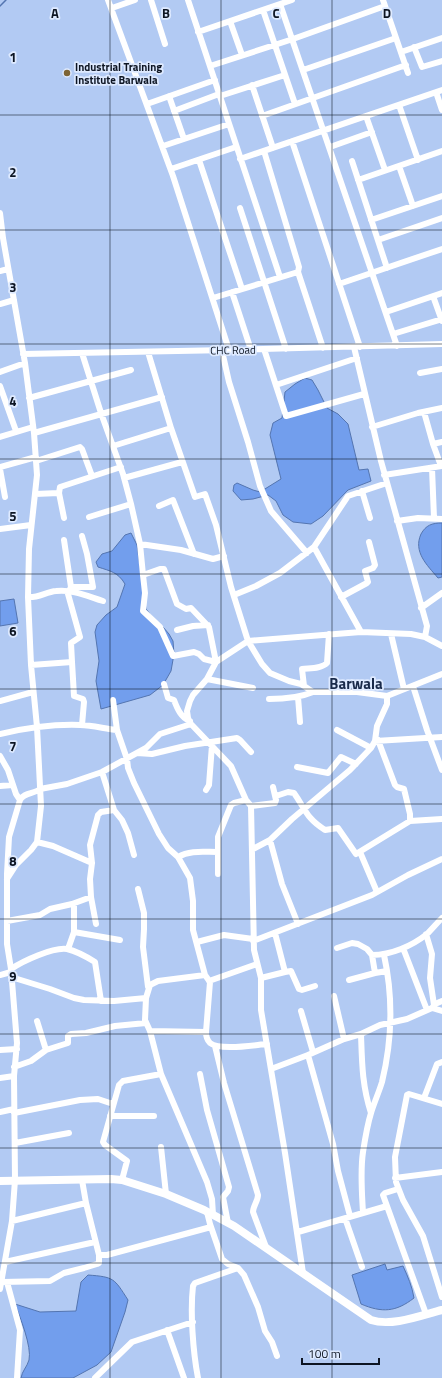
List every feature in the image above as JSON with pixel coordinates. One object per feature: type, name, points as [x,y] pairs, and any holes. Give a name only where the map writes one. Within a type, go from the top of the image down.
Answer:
[{"type":"street","points":[[108,0],[171,170],[229,350]]},
{"type":"street","points":[[112,8],[135,0]]},
{"type":"street","points":[[151,0],[165,44]]},
{"type":"street","points":[[188,0],[280,277]]},
{"type":"street","points":[[198,32],[282,2],[292,0]]},
{"type":"street","points":[[282,2],[303,70],[397,346]]},
{"type":"street","points":[[210,66],[293,39],[384,3],[408,73]]},
{"type":"street","points":[[262,10],[295,104]]},
{"type":"street","points":[[230,21],[242,55]]},
{"type":"street","points":[[303,70],[396,38]]},
{"type":"street","points":[[401,52],[442,38]]},
{"type":"street","points":[[414,47],[422,67],[442,61]]},
{"type":"street","points":[[262,116],[406,65]]},
{"type":"street","points":[[174,111],[285,75]]},
{"type":"street","points":[[147,104],[215,80]]},
{"type":"street","points":[[252,85],[273,148]]},
{"type":"street","points":[[240,159],[439,91],[442,110]]},
{"type":"street","points":[[169,96],[184,139]]},
{"type":"street","points":[[399,105],[418,160]]},
{"type":"street","points":[[366,116],[385,170]]},
{"type":"street","points":[[162,146],[229,124]]},
{"type":"street","points":[[330,147],[372,132]]},
{"type":"street","points":[[292,141],[339,284],[357,347],[357,358],[364,394],[384,476],[427,626],[425,637]]},
{"type":"street","points":[[171,170],[236,147]]},
{"type":"street","points":[[264,151],[299,267],[298,272],[323,348]]},
{"type":"street","points":[[358,180],[442,152]]},
{"type":"street","points":[[199,160],[242,289]]},
{"type":"street","points":[[352,161],[387,268]]},
{"type":"street","points":[[399,166],[413,206]]},
{"type":"street","points":[[371,220],[442,196]]},
{"type":"street","points":[[240,208],[286,349]]},
{"type":"street","points":[[0,213],[2,242],[25,363],[34,430],[37,475],[29,550],[28,597],[31,665],[37,727],[41,806],[37,842],[16,865],[7,879]]},
{"type":"street","points":[[378,240],[442,218]]},
{"type":"street","points":[[339,284],[442,249]]},
{"type":"street","points":[[0,271],[8,269]]},
{"type":"street","points":[[213,298],[298,272]]},
{"type":"street","points":[[232,292],[251,350]]},
{"type":"street","points":[[386,312],[442,293]]},
{"type":"street","points":[[393,334],[442,320],[433,296]]},
{"type":"street","points":[[0,304],[14,300]]},
{"type":"street","name":"CHC Road","points":[[23,354],[251,350],[442,344]]},
{"type":"street","points":[[264,349],[286,416],[364,394]]},
{"type":"street","points":[[222,350],[229,382],[260,486],[267,503],[281,524],[307,552]]},
{"type":"street","points":[[148,352],[182,462],[195,497],[205,494],[216,524],[234,595],[248,641],[262,664],[270,673],[289,681],[299,683],[313,692]]},
{"type":"street","points":[[82,353],[124,478],[131,504],[140,544],[145,593],[143,611],[160,627],[173,656],[193,652],[199,654],[204,659],[216,662]]},
{"type":"street","points":[[276,385],[357,358]]},
{"type":"street","points":[[0,372],[25,363]]},
{"type":"street","points":[[420,373],[442,369]]},
{"type":"street","points":[[29,398],[131,370]]},
{"type":"street","points":[[0,386],[16,431]]},
{"type":"street","points":[[0,437],[16,431],[34,430],[162,396]]},
{"type":"street","points":[[372,427],[442,408]]},
{"type":"street","points":[[384,476],[442,466],[433,444],[424,412]]},
{"type":"street","points":[[113,446],[171,428]]},
{"type":"street","points":[[433,444],[442,442]]},
{"type":"street","points":[[5,497],[0,468],[80,447],[92,476]]},
{"type":"street","points":[[124,478],[182,462]]},
{"type":"street","points":[[64,518],[59,493],[61,486],[120,467]]},
{"type":"street","points":[[432,468],[434,518]]},
{"type":"street","points":[[234,595],[256,586],[280,573],[314,547],[348,496],[386,483]]},
{"type":"street","points":[[362,492],[370,518]]},
{"type":"street","points":[[35,494],[59,493]]},
{"type":"street","points":[[159,506],[173,500],[194,554]]},
{"type":"street","points":[[89,516],[131,504]]},
{"type":"street","points":[[397,521],[418,518],[442,518]]},
{"type":"street","points":[[0,529],[31,525]]},
{"type":"street","points":[[28,597],[34,597],[54,591],[93,587],[88,554],[82,536]]},
{"type":"street","points":[[64,540],[70,589],[68,594],[80,636],[79,639],[71,643],[74,696],[83,699],[84,702],[82,725]]},
{"type":"street","points":[[341,597],[368,582],[365,571],[374,566],[369,542]]},
{"type":"street","points":[[140,544],[181,550],[213,559],[224,556]]},
{"type":"street","points":[[314,547],[361,632]]},
{"type":"street","points":[[143,575],[160,568],[163,569],[177,604],[186,609],[192,608],[208,625],[216,662]]},
{"type":"street","points":[[70,589],[103,601]]},
{"type":"street","points":[[422,608],[442,593]]},
{"type":"street","points":[[176,630],[193,626],[208,625]]},
{"type":"street","points":[[190,722],[187,711],[190,701],[207,678],[216,662],[248,641],[361,632],[411,634],[425,637],[442,646]]},
{"type":"street","points":[[304,686],[302,669],[320,667],[327,663],[329,634]]},
{"type":"street","points":[[391,634],[404,689]]},
{"type":"street","points":[[31,665],[72,662]]},
{"type":"street","points":[[269,699],[298,697],[313,692],[357,692],[387,696],[442,674]]},
{"type":"street","points":[[207,678],[253,688]]},
{"type":"street","points":[[164,684],[168,698],[174,700],[181,714],[231,766],[246,800],[251,806],[254,950],[261,978],[261,1010],[298,1232],[303,1273]]},
{"type":"street","points":[[413,686],[442,770]]},
{"type":"street","points":[[0,701],[33,692]]},
{"type":"street","points":[[387,696],[386,704],[377,726],[377,740],[395,785],[397,787],[404,788],[410,814],[410,821]]},
{"type":"street","points":[[298,697],[300,722]]},
{"type":"street","points":[[113,700],[117,730],[134,783],[168,848],[178,857],[190,878],[193,901],[193,930],[205,975],[209,981],[206,1032],[208,1040],[215,1046],[223,1047],[267,1044]]},
{"type":"street","points":[[17,1378],[20,1330],[5,1282],[5,1262],[12,1221],[15,1180],[14,1067],[17,1042],[7,944],[7,879],[9,837],[20,800],[24,796],[40,789],[67,784],[102,772],[146,748],[160,734],[190,722]]},
{"type":"street","points":[[0,734],[37,727],[82,725],[117,730]]},
{"type":"street","points":[[337,730],[371,748]]},
{"type":"street","points":[[377,740],[431,739],[442,737]]},
{"type":"street","points":[[136,753],[152,754],[185,746],[211,744],[239,739],[251,752]]},
{"type":"street","points":[[252,850],[270,840],[356,764],[377,740]]},
{"type":"street","points":[[206,790],[209,784],[211,744]]},
{"type":"street","points":[[0,756],[8,770],[16,794],[20,800]]},
{"type":"street","points":[[297,767],[328,774],[341,757],[356,764]]},
{"type":"street","points":[[102,772],[114,810],[122,820],[128,833],[134,855]]},
{"type":"street","points":[[0,786],[13,785]]},
{"type":"street","points":[[251,806],[275,803],[276,796],[273,787]]},
{"type":"street","points":[[276,796],[288,792],[294,793],[303,810],[313,822],[325,830],[338,828],[356,854],[410,821],[442,819]]},
{"type":"street","points":[[218,874],[218,837],[231,805],[246,800]]},
{"type":"street","points":[[96,924],[91,897],[90,879],[92,863],[90,843],[98,815],[101,812],[114,810]]},
{"type":"street","points":[[270,840],[282,884],[298,924]]},
{"type":"street","points":[[37,842],[53,846],[92,863]]},
{"type":"street","points":[[178,857],[190,852],[217,852]]},
{"type":"street","points":[[360,852],[377,892]]},
{"type":"street","points":[[197,942],[224,935],[253,940],[275,933],[372,895],[408,875],[442,859]]},
{"type":"street","points":[[138,889],[144,913],[143,947],[148,987],[144,1017],[150,1031],[161,1074],[207,1182],[212,1199],[210,1213],[211,1227],[222,1259],[228,1264],[238,1268],[246,1278],[258,1307],[265,1331],[272,1342],[277,1356]]},
{"type":"street","points":[[7,921],[40,915],[50,909],[74,904],[91,897]]},
{"type":"street","points":[[68,949],[74,932],[74,904]]},
{"type":"street","points":[[372,955],[384,955],[403,948],[426,934],[442,918]]},
{"type":"street","points":[[74,932],[120,940]]},
{"type":"street","points":[[275,933],[286,972]]},
{"type":"street","points":[[426,934],[432,954],[430,978],[431,1008]]},
{"type":"street","points":[[0,946],[7,944]]},
{"type":"street","points":[[337,948],[348,944],[356,944],[367,949],[372,955],[374,973]]},
{"type":"street","points":[[403,948],[431,1008],[442,1011]]},
{"type":"street","points":[[11,973],[19,964],[36,956],[58,949],[68,949],[95,962],[101,1001]]},
{"type":"street","points":[[363,1213],[362,1161],[371,1113],[382,1082],[389,1044],[390,1023],[387,971],[384,955]]},
{"type":"street","points":[[209,981],[258,964]]},
{"type":"street","points":[[349,980],[387,971]]},
{"type":"street","points":[[261,978],[292,972],[299,989],[302,990],[315,986]]},
{"type":"street","points":[[0,975],[11,973],[50,990],[84,1000],[101,1001],[146,998]]},
{"type":"street","points":[[148,987],[155,982],[205,975]]},
{"type":"street","points":[[334,996],[344,1039]]},
{"type":"street","points":[[271,1069],[378,1026],[405,1020],[431,1008],[442,1001]]},
{"type":"street","points":[[302,1011],[333,1144],[348,1217],[362,1267]]},
{"type":"street","points":[[37,1021],[46,1050]]},
{"type":"street","points":[[14,1067],[32,1061],[46,1050],[68,1043],[68,1036],[71,1034],[86,1033],[115,1026],[146,1023]]},
{"type":"street","points":[[150,1031],[206,1032]]},
{"type":"street","points":[[361,1034],[363,1079],[365,1094],[371,1113]]},
{"type":"street","points":[[215,1046],[230,1104],[258,1195],[258,1201],[253,1208],[253,1212],[266,1247]]},
{"type":"street","points":[[0,1050],[16,1049]]},
{"type":"street","points":[[424,1098],[437,1064],[442,1062]]},
{"type":"street","points":[[122,1180],[127,1161],[103,1142],[119,1085],[121,1082],[161,1074]]},
{"type":"street","points":[[200,1074],[207,1110],[229,1187],[228,1191],[223,1197],[228,1222]]},
{"type":"street","points":[[0,1078],[14,1076]]},
{"type":"street","points":[[442,1104],[409,1094],[407,1095],[395,1157],[395,1178],[398,1189],[422,1232],[442,1297]]},
{"type":"street","points":[[0,1112],[80,1100],[98,1099],[113,1104]]},
{"type":"street","points":[[110,1116],[154,1116]]},
{"type":"street","points":[[15,1143],[69,1133]]},
{"type":"street","points":[[161,1147],[166,1194]]},
{"type":"street","points":[[395,1178],[442,1172]]},
{"type":"street","points":[[5,1282],[50,1281],[64,1272],[97,1264],[99,1262],[99,1256],[82,1180]]},
{"type":"street","points":[[0,1181],[122,1180],[166,1194],[228,1222],[371,1320],[382,1323],[442,1310]]},
{"type":"street","points":[[398,1189],[384,1194],[426,1314]]},
{"type":"street","points":[[12,1221],[86,1203]]},
{"type":"street","points":[[298,1232],[387,1206]]},
{"type":"street","points":[[99,1256],[211,1227]]},
{"type":"street","points":[[5,1262],[96,1242]]},
{"type":"street","points":[[198,1378],[195,1366],[193,1288],[195,1283],[238,1268]]},
{"type":"street","points":[[435,1273],[442,1271]]},
{"type":"street","points":[[0,1289],[5,1282]]},
{"type":"street","points":[[95,1378],[132,1342],[193,1322]]},
{"type":"street","points":[[168,1330],[184,1378]]},
{"type":"water","points":[[305,378],[312,380],[327,408],[338,414],[348,424],[359,470],[368,469],[371,481],[348,490],[323,516],[311,524],[293,522],[283,515],[276,501],[268,495],[253,499],[241,500],[233,491],[234,485],[237,483],[260,492],[281,479],[270,435],[273,423],[282,418],[285,392]]},
{"type":"water","points":[[435,523],[442,523],[442,577],[438,578],[422,558],[419,541],[421,534],[427,527]]},
{"type":"water","points":[[131,533],[137,545],[146,609],[169,634],[173,641],[174,654],[171,671],[163,685],[150,695],[101,709],[96,681],[99,661],[95,632],[97,625],[106,615],[117,607],[125,584],[117,574],[98,567],[96,562],[102,554],[112,551],[125,535]]},
{"type":"water","points":[[14,599],[18,623],[0,626],[0,601]]},
{"type":"water","points":[[385,1264],[387,1270],[403,1266],[414,1298],[401,1306],[389,1310],[376,1309],[361,1304],[352,1275]]},
{"type":"water","points":[[88,1275],[112,1280],[120,1287],[128,1300],[111,1352],[97,1365],[73,1378],[21,1378],[29,1360],[29,1348],[15,1304],[40,1312],[76,1311],[81,1282]]},
{"type":"waterway","points":[[0,6],[6,0]]},
{"type":"place","name":"Industrial Training Institute Barwala","points":[[67,73]]},
{"type":"district","name":"Barwala","points":[[356,684]]}]
